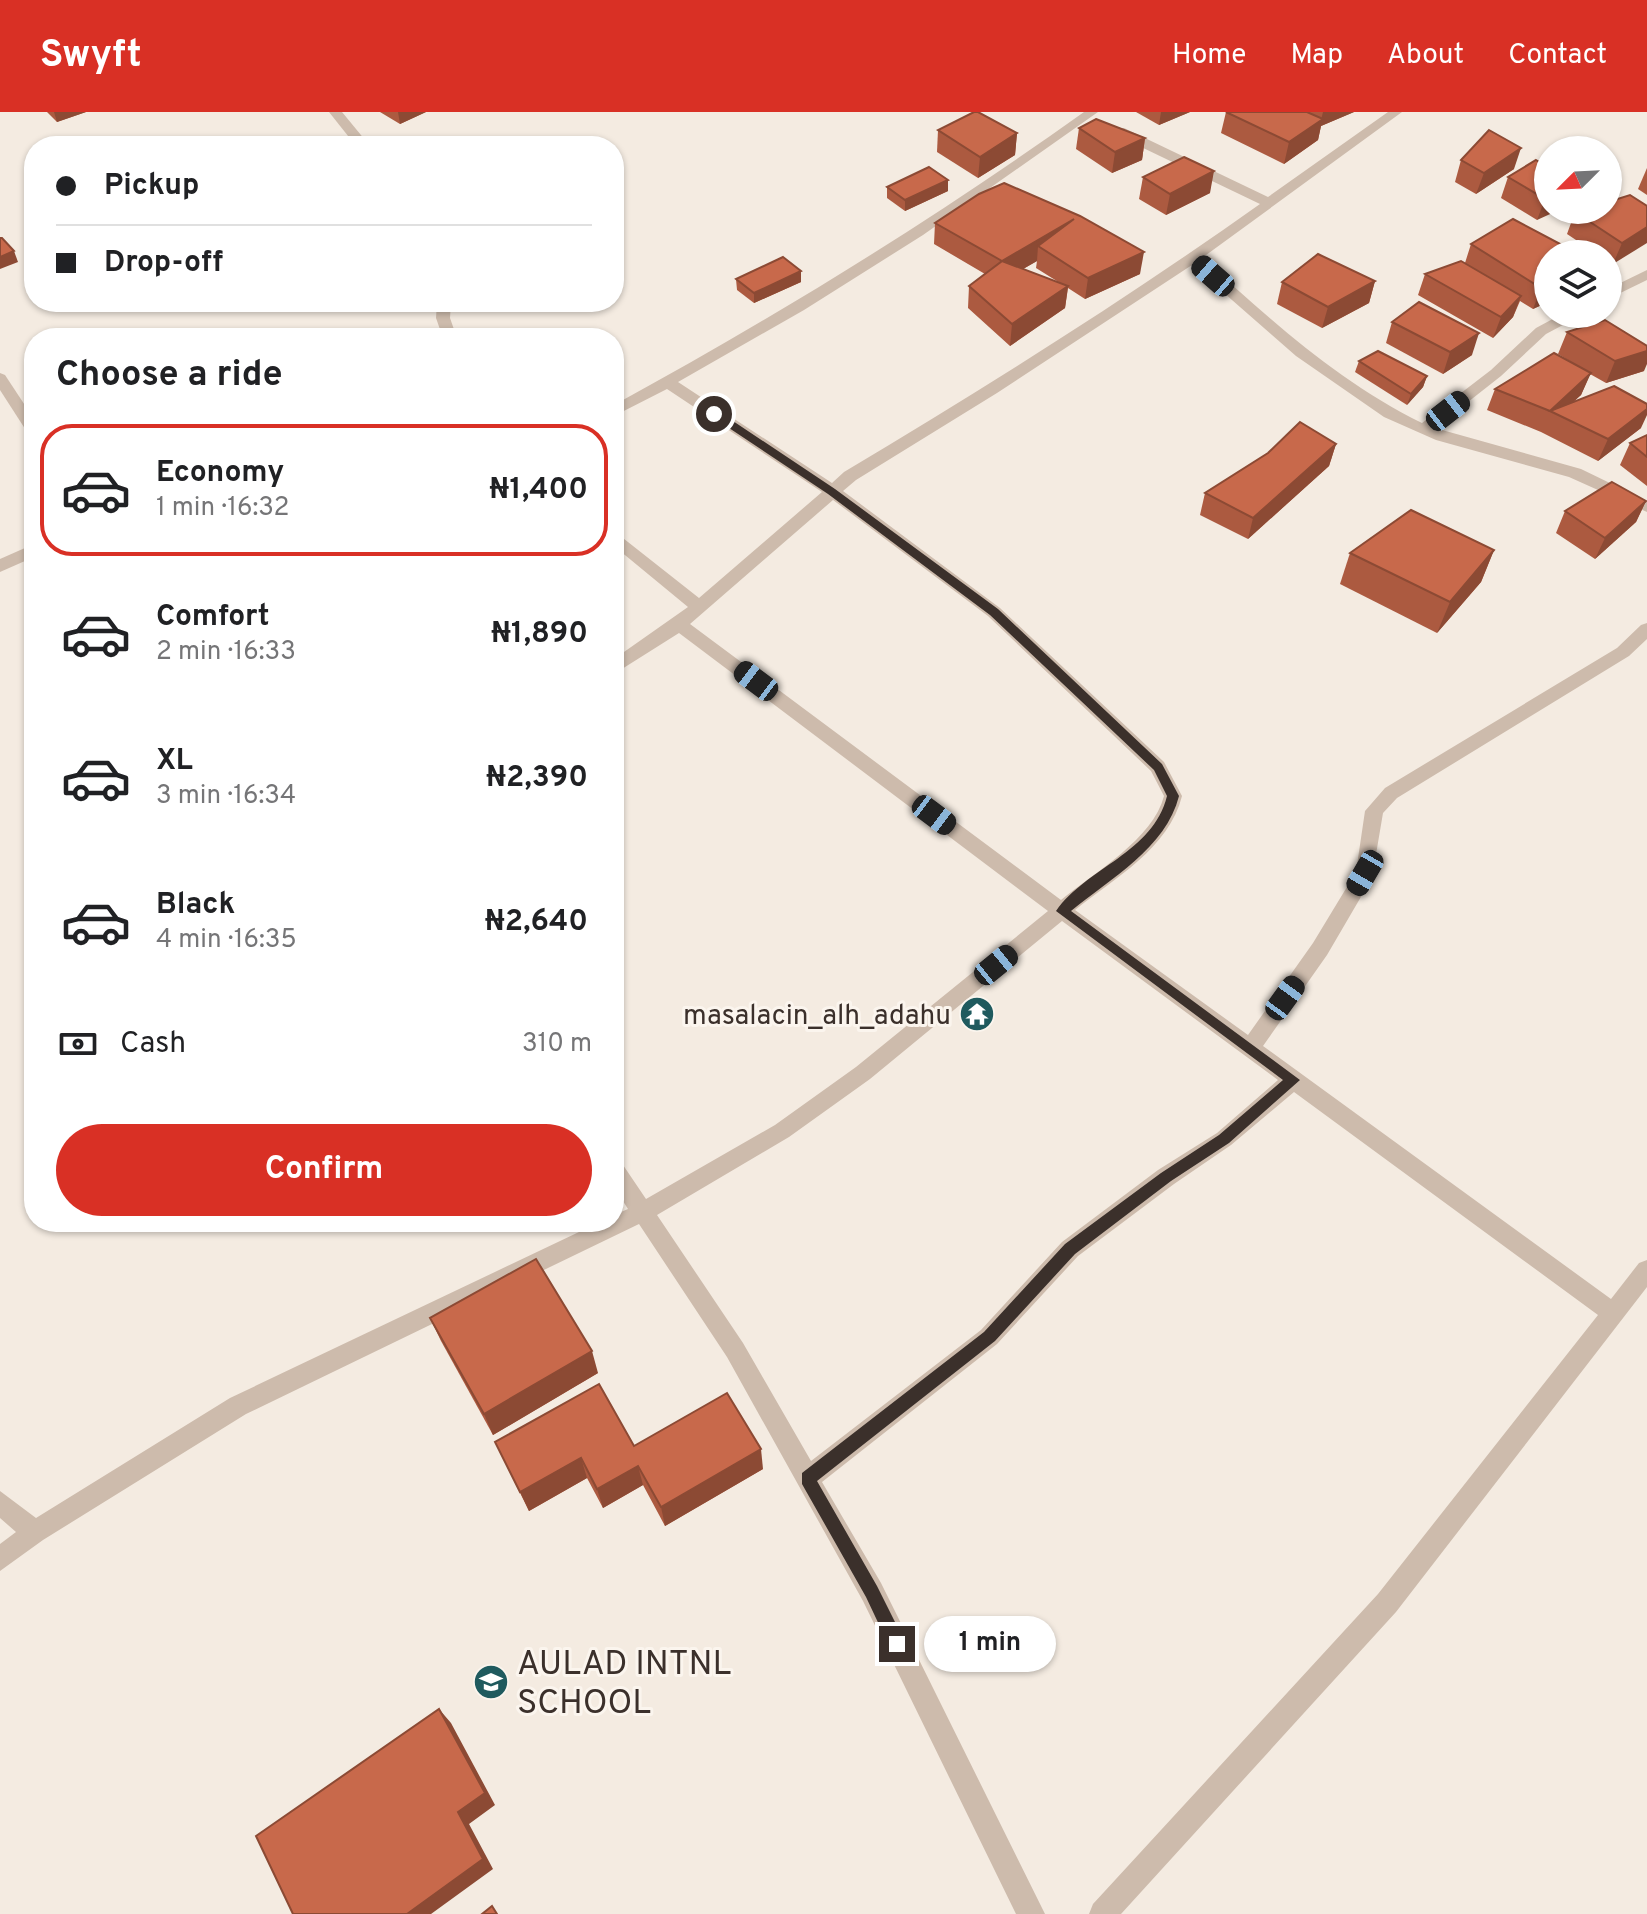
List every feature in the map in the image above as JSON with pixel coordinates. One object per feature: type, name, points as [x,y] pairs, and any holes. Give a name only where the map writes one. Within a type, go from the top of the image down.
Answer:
[{"type":"street","points":[[335,112],[355,136]]},
{"type":"street","points":[[624,661],[679,624],[850,476],[992,390],[1193,258],[1396,112]]},
{"type":"street","points":[[624,406],[953,212],[1087,113],[1271,204]]},
{"type":"street","points":[[1193,258],[1316,366],[1378,408],[1423,430],[1477,449],[1574,473],[1647,507]]},
{"type":"street","points":[[1622,287],[1647,274]]},
{"type":"street","points":[[1423,430],[1496,373],[1547,328]]},
{"type":"street","points":[[1608,328],[1647,351]]},
{"type":"street","points":[[0,378],[24,415]]},
{"type":"street","points":[[624,1221],[782,1131],[863,1073],[1152,837],[1168,816],[1173,796],[1158,767],[994,612],[832,491],[667,382]]},
{"type":"street","points":[[624,545],[699,607]]},
{"type":"street","points":[[0,566],[24,555]]},
{"type":"street","points":[[679,624],[1062,911],[1613,1313]]},
{"type":"street","points":[[1250,1048],[1320,949],[1365,873],[1374,811],[1391,793],[1623,652],[1647,629]]},
{"type":"street","points":[[807,1479],[989,1337],[1070,1249],[1166,1177],[1224,1139],[1293,1080]]},
{"type":"street","points":[[624,1184],[735,1350],[872,1592],[1011,1880],[1031,1914]]},
{"type":"street","points":[[0,1559],[35,1532],[238,1406],[601,1232]]},
{"type":"street","points":[[1103,1914],[1387,1603],[1647,1270]]},
{"type":"street","points":[[0,1503],[35,1532]]},
{"type":"building","points":[[974,112],[1017,133],[980,157],[938,130]]},
{"type":"building","points":[[1226,112],[1307,112],[1323,119],[1289,142]]},
{"type":"building","points":[[1096,119],[1145,138],[1115,152],[1079,128]]},
{"type":"building","points":[[1489,130],[1521,148],[1484,173],[1461,160]]},
{"type":"building","points":[[1184,157],[1214,171],[1170,194],[1143,177]]},
{"type":"building","points":[[1534,161],[1534,192],[1508,177]]},
{"type":"building","points":[[929,167],[948,180],[905,200],[887,187]]},
{"type":"building","points":[[1004,183],[1080,216],[1144,252],[1088,278],[1038,246],[1074,219],[1002,261],[935,223],[979,194]]},
{"type":"building","points":[[1630,195],[1647,206],[1647,227],[1622,243],[1622,240],[1593,224],[1622,224],[1622,198]]},
{"type":"building","points":[[1513,219],[1553,240],[1534,240],[1534,284],[1471,244]]},
{"type":"building","points":[[2,238],[14,251],[0,257]]},
{"type":"building","points":[[1318,254],[1375,281],[1328,307],[1282,282]]},
{"type":"building","points":[[783,257],[801,271],[754,293],[736,279]]},
{"type":"building","points":[[1002,261],[1068,286],[1012,324],[969,286]]},
{"type":"building","points":[[1461,261],[1521,296],[1501,317],[1425,274]]},
{"type":"building","points":[[1419,302],[1479,333],[1450,352],[1392,322]]},
{"type":"building","points":[[1580,328],[1618,328],[1647,346],[1647,351],[1615,361],[1567,332]]},
{"type":"building","points":[[1378,351],[1427,376],[1411,394],[1359,361]]},
{"type":"building","points":[[1554,353],[1591,373],[1550,411],[1495,389]]},
{"type":"building","points":[[1614,386],[1647,404],[1647,409],[1608,439],[1550,411]]},
{"type":"building","points":[[1300,422],[1336,444],[1253,518],[1205,493],[1268,453]]},
{"type":"building","points":[[1647,435],[1647,457],[1630,443]]},
{"type":"building","points":[[1612,482],[1646,501],[1605,538],[1565,511]]},
{"type":"building","points":[[1411,510],[1494,550],[1450,602],[1350,553]]},
{"type":"building","points":[[536,1259],[592,1351],[484,1414],[430,1318]]},
{"type":"building","points":[[599,1384],[634,1446],[727,1393],[761,1449],[661,1507],[638,1466],[597,1489],[581,1458],[520,1492],[495,1442]]},
{"type":"building","points":[[439,1709],[485,1793],[458,1812],[483,1859],[407,1914],[293,1914],[256,1836]]},
{"type":"building","points":[[492,1906],[497,1914],[482,1914]]},
{"type":"place","name":"masalacin_alh_adahu","points":[[977,1014]]},
{"type":"place","name":"AULAD INTNL SCHOOL","points":[[491,1682]]},
{"type":"route","points":[[714,414],[832,491],[994,612],[1098,714],[1158,767],[1173,796],[1168,816],[1152,837],[1062,911],[1293,1080],[1224,1139],[1166,1177],[1070,1249],[989,1337],[807,1479],[872,1592],[897,1644]]}]
